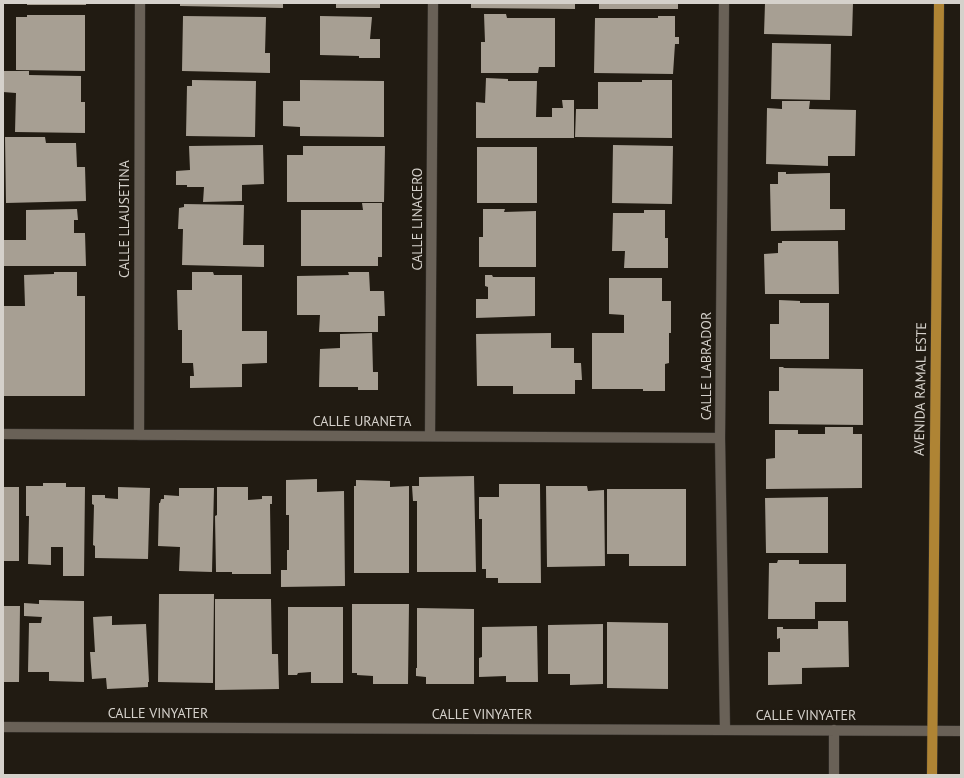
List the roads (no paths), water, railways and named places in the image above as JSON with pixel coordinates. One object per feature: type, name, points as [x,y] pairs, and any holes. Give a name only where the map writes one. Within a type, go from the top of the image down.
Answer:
[{"type":"main road","name":"AVENIDA RAMAL ESTE","points":[[932,775],[931,730],[939,3]]},
{"type":"street","name":"CALLE LLAUSETINA","points":[[139,435],[140,3]]},
{"type":"street","name":"CALLE LINACERO","points":[[430,436],[433,3]]},
{"type":"street","name":"CALLE LABRADOR","points":[[724,3],[720,438],[725,730]]},
{"type":"street","name":"CALLE URANETA","points":[[3,434],[720,438]]},
{"type":"street","name":"CALLE VINYATER","points":[[3,727],[961,731]]},
{"type":"street","points":[[834,730],[834,775]]}]
